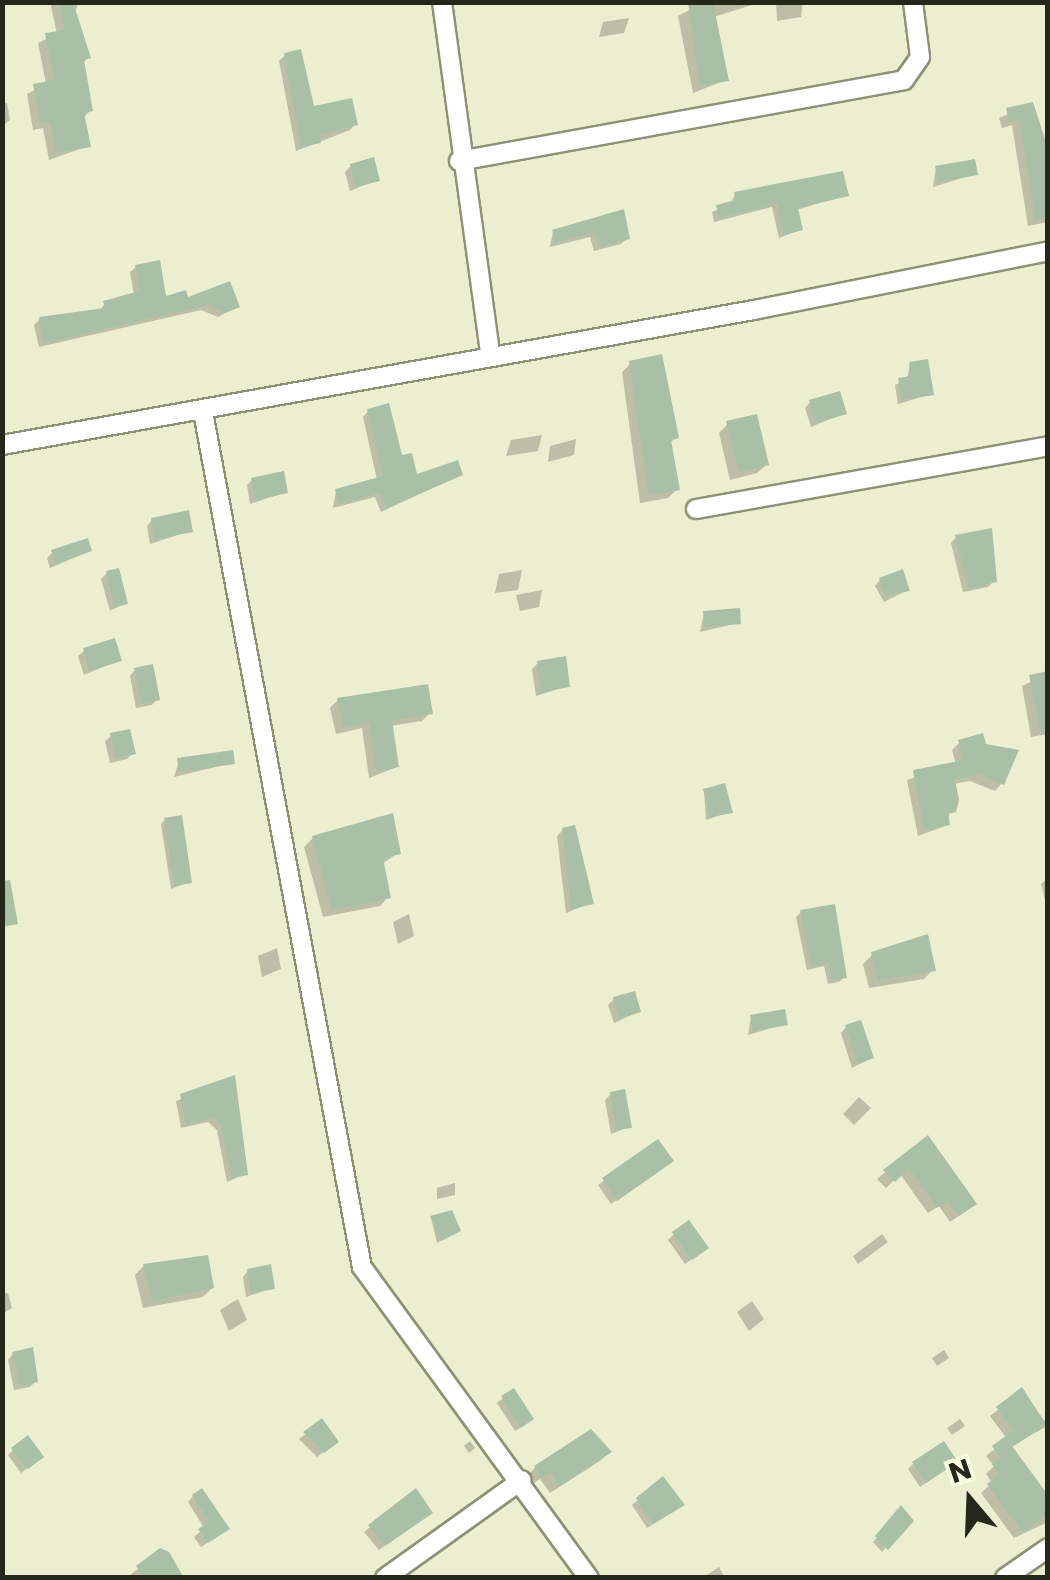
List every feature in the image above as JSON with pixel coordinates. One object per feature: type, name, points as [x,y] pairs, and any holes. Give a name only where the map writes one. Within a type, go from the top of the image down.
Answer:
[{"type":"street","points":[[442,2],[459,161],[490,354]]},
{"type":"street","points":[[459,161],[904,80],[920,57],[913,2]]},
{"type":"street","points":[[2,445],[203,412],[490,354],[754,310],[1048,251]]},
{"type":"street","points":[[203,412],[362,1267],[522,1480],[589,1578]]},
{"type":"street","points":[[696,509],[1048,446]]},
{"type":"street","points":[[385,1578],[522,1480]]},
{"type":"street","points":[[1004,1578],[1048,1548]]},
{"type":"building","points":[[59,2],[73,2],[91,58],[84,60],[93,111],[84,113],[91,147],[56,153],[50,122],[41,123],[33,84],[54,80],[45,33],[65,30]]},
{"type":"building","points":[[688,2],[713,2],[729,81],[700,86]]},
{"type":"building","points":[[301,49],[314,106],[352,98],[358,125],[319,135],[321,143],[301,147],[284,53]]},
{"type":"building","points":[[1033,102],[1048,148],[1048,217],[1035,219],[1020,119],[1009,122],[1006,108]]},
{"type":"building","points":[[374,157],[380,181],[356,187],[350,164]]},
{"type":"building","points":[[975,159],[978,175],[938,182],[935,166]]},
{"type":"building","points":[[843,171],[849,196],[798,208],[803,230],[784,235],[777,204],[719,218],[716,205],[736,200],[734,192]]},
{"type":"building","points":[[624,209],[630,239],[600,247],[595,232],[555,243],[552,230]]},
{"type":"building","points":[[160,260],[166,296],[186,290],[188,297],[230,281],[240,307],[225,313],[208,305],[44,343],[39,317],[105,308],[103,301],[139,291],[135,265]]},
{"type":"building","points":[[662,354],[679,438],[671,440],[680,490],[649,495],[629,361]]},
{"type":"building","points":[[928,359],[934,395],[902,400],[898,378],[911,376],[909,362]]},
{"type":"building","points":[[840,391],[847,414],[816,423],[809,400]]},
{"type":"building","points":[[389,403],[402,455],[412,453],[417,474],[458,460],[463,475],[387,508],[380,493],[339,504],[335,489],[383,476],[367,409]]},
{"type":"building","points":[[757,414],[769,465],[739,472],[726,421]]},
{"type":"building","points":[[284,471],[288,493],[256,500],[251,478]]},
{"type":"building","points":[[189,510],[193,532],[155,539],[151,518]]},
{"type":"building","points":[[992,528],[997,582],[969,588],[955,535]]},
{"type":"building","points":[[88,538],[92,551],[56,564],[51,550]]},
{"type":"building","points":[[119,568],[128,604],[115,607],[106,571]]},
{"type":"building","points":[[903,569],[910,591],[885,595],[879,578]]},
{"type":"building","points":[[740,608],[741,624],[705,627],[703,611]]},
{"type":"building","points":[[115,638],[122,661],[89,671],[83,648]]},
{"type":"building","points":[[566,656],[570,687],[541,692],[537,661]]},
{"type":"building","points":[[153,664],[160,700],[142,704],[134,668]]},
{"type":"building","points":[[1048,671],[1048,732],[1041,733],[1029,675]]},
{"type":"building","points":[[428,684],[433,714],[392,720],[399,767],[376,771],[369,722],[344,728],[337,698]]},
{"type":"building","points":[[130,729],[136,754],[115,759],[110,733]]},
{"type":"building","points":[[983,733],[986,744],[1019,750],[1004,785],[979,774],[955,779],[959,800],[956,812],[948,814],[950,825],[924,830],[913,770],[964,760],[958,740]]},
{"type":"building","points":[[233,750],[235,764],[179,772],[177,758]]},
{"type":"building","points":[[725,783],[733,813],[710,817],[703,789]]},
{"type":"building","points":[[393,813],[401,854],[383,858],[391,898],[332,910],[312,836]]},
{"type":"building","points":[[182,815],[192,883],[175,886],[164,818]]},
{"type":"building","points":[[575,825],[594,904],[571,909],[562,828]]},
{"type":"building","points":[[10,880],[18,924],[2,927],[2,881]]},
{"type":"building","points":[[835,904],[847,978],[832,980],[829,963],[812,967],[800,910]]},
{"type":"building","points":[[928,934],[936,971],[878,980],[871,952]]},
{"type":"building","points":[[635,991],[641,1012],[619,1019],[613,997]]},
{"type":"building","points":[[785,1009],[788,1025],[753,1031],[750,1015]]},
{"type":"building","points":[[861,1020],[874,1058],[858,1064],[845,1025]]},
{"type":"building","points":[[235,1075],[248,1175],[232,1178],[221,1125],[214,1118],[186,1124],[180,1094]]},
{"type":"building","points":[[625,1089],[632,1128],[616,1130],[610,1092]]},
{"type":"building","points":[[928,1135],[977,1204],[959,1216],[948,1200],[937,1208],[909,1168],[895,1182],[883,1170]]},
{"type":"building","points":[[658,1139],[674,1161],[617,1201],[602,1178]]},
{"type":"building","points":[[452,1210],[461,1231],[441,1241],[430,1216]]},
{"type":"building","points":[[689,1220],[709,1248],[692,1260],[672,1232]]},
{"type":"building","points":[[208,1255],[214,1288],[152,1301],[143,1264]]},
{"type":"building","points":[[271,1264],[275,1289],[251,1293],[247,1269]]},
{"type":"building","points":[[33,1347],[38,1382],[20,1386],[12,1352]]},
{"type":"building","points":[[1022,1387],[1047,1426],[1012,1446],[1048,1495],[1048,1514],[1023,1532],[987,1484],[999,1475],[992,1464],[1001,1458],[992,1446],[1014,1430],[996,1407]]},
{"type":"building","points":[[514,1388],[534,1419],[521,1428],[501,1396]]},
{"type":"building","points":[[322,1418],[339,1442],[324,1453],[303,1432]]},
{"type":"building","points":[[591,1429],[612,1452],[560,1486],[550,1472],[541,1478],[534,1466]]},
{"type":"building","points":[[28,1435],[44,1457],[28,1469],[11,1448]]},
{"type":"building","points":[[944,1441],[958,1462],[926,1483],[912,1462]]},
{"type":"building","points":[[663,1476],[685,1505],[653,1524],[636,1498]]},
{"type":"building","points":[[202,1488],[230,1529],[208,1543],[198,1529],[209,1522],[192,1495]]},
{"type":"building","points":[[416,1488],[433,1513],[385,1546],[368,1525]]},
{"type":"building","points":[[901,1505],[914,1521],[888,1550],[875,1536]]},
{"type":"building","points":[[160,1548],[169,1552],[184,1578],[145,1578],[136,1566]]}]
